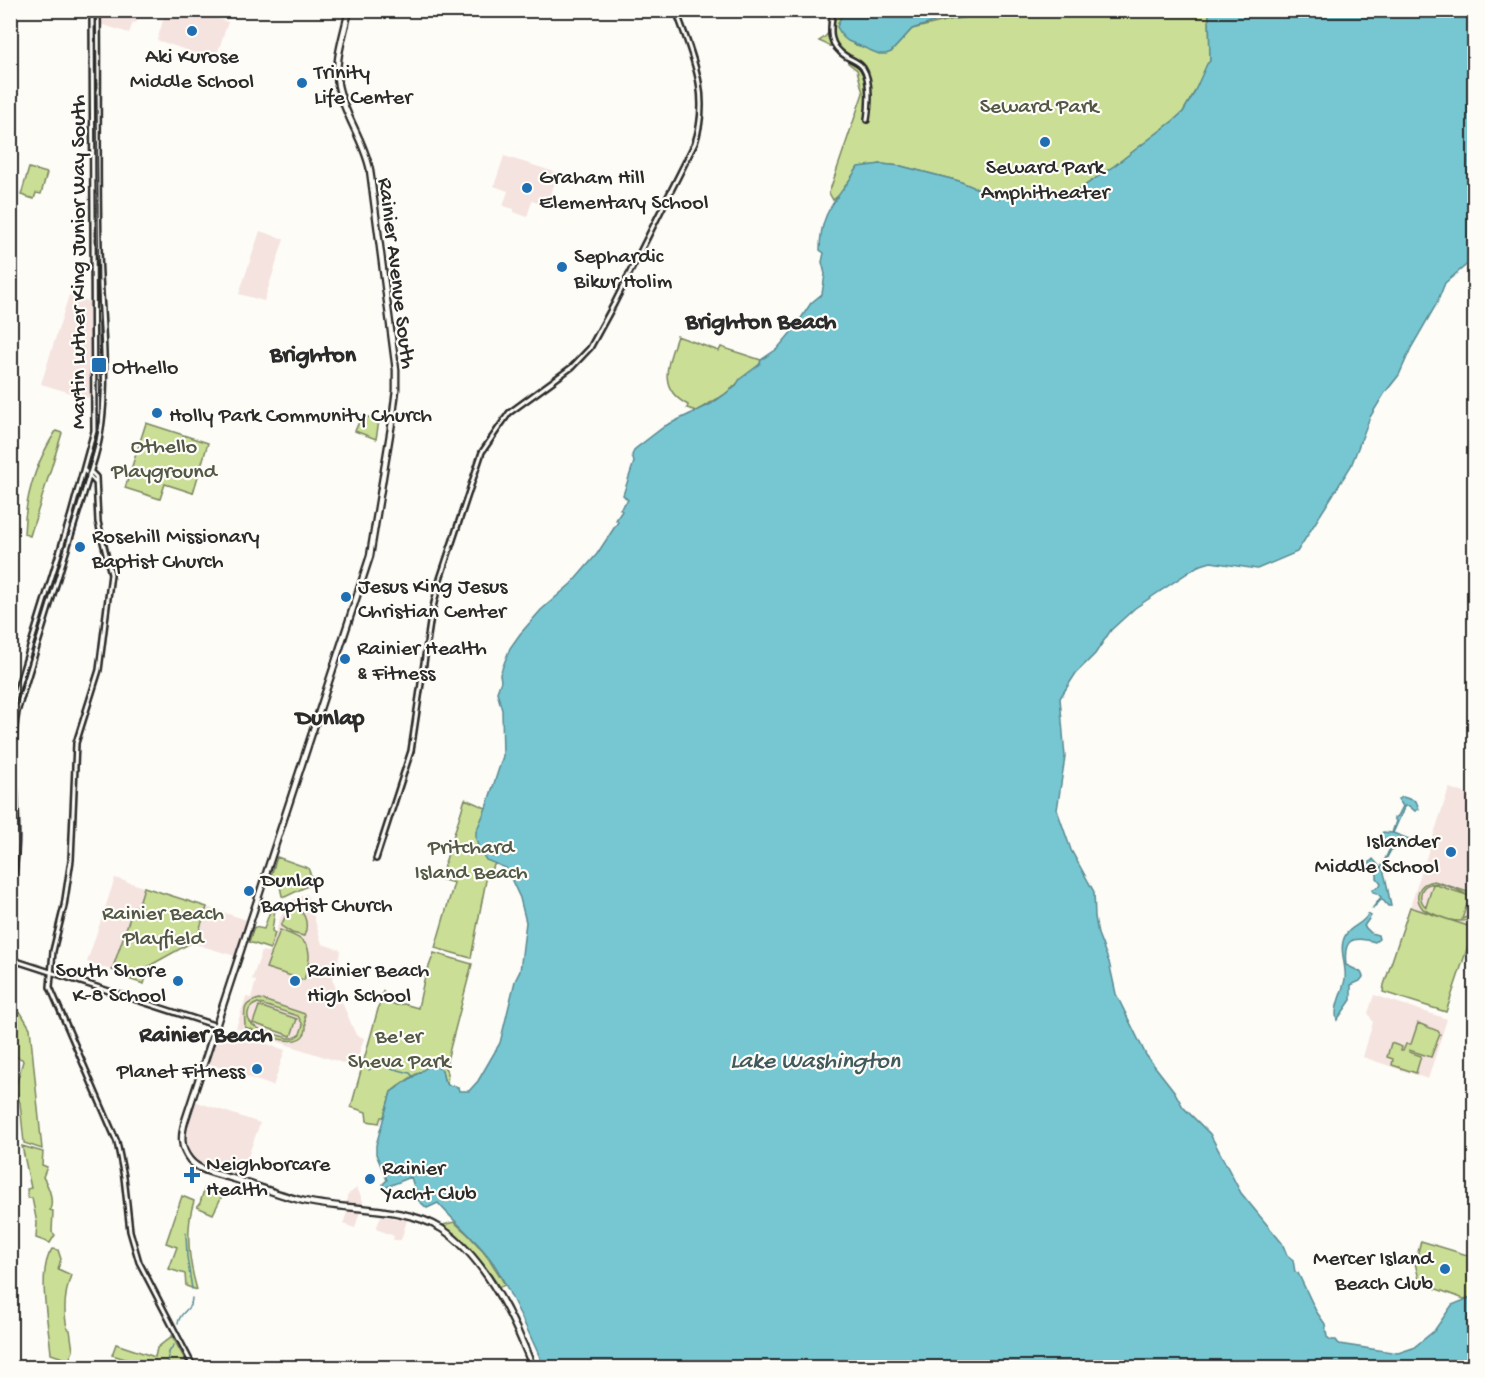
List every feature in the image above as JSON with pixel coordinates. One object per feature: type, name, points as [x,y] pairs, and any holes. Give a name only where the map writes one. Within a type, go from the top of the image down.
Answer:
[{"type":"main road","name":"Martin Luther King Junior Way South","points":[[10,717],[18,682],[93,439],[95,413],[92,10]]},
{"type":"main road","name":"Martin Luther King Junior Way South","points":[[10,891],[16,859],[14,746],[17,712],[91,472],[100,438],[104,399],[99,248],[98,10]]},
{"type":"main road","name":"Rainier Avenue South","points":[[349,10],[338,63],[338,84],[370,170],[396,370],[392,422],[370,556],[182,1133],[184,1151],[192,1162],[206,1170],[301,1201],[405,1216],[435,1226],[456,1241],[489,1279],[533,1368]]},
{"type":"main road","points":[[376,859],[411,751],[431,616],[439,582],[482,452],[509,413],[572,367],[597,337],[693,147],[700,126],[702,100],[700,82],[676,10]]},
{"type":"main road","points":[[833,10],[830,33],[833,44],[840,52],[860,64],[865,72],[867,120]]},
{"type":"main road","points":[[84,470],[96,477],[98,522],[110,564],[110,581],[99,670],[76,743],[71,860],[50,972],[50,987],[117,1142],[124,1177],[129,1231],[139,1262],[194,1368]]},
{"type":"main road","points":[[84,470],[96,483]]},
{"type":"main road","points":[[10,959],[217,1026]]},
{"type":"shaded area","points":[[100,10],[140,11],[129,33],[100,24]]},
{"type":"shaded area","name":"Aki Kurose Middle School","points":[[166,11],[195,11],[228,22],[215,60],[157,40]]},
{"type":"shaded area","name":"Graham Hill Elementary School","points":[[504,156],[558,173],[547,206],[532,201],[527,217],[514,212],[514,209],[503,206],[508,191],[494,186]]},
{"type":"shaded area","points":[[260,231],[284,239],[264,301],[239,294]]},
{"type":"shaded area","points":[[69,295],[91,302],[92,395],[88,398],[41,384]]},
{"type":"shaded area","name":"Islander Middle School","points":[[1449,788],[1474,796],[1474,928],[1410,907]]},
{"type":"shaded area","points":[[115,878],[144,887],[138,907],[134,906],[112,970],[87,962]]},
{"type":"shaded area","name":"Rainier Beach High School","points":[[307,894],[322,944],[341,950],[332,979],[356,1035],[364,1038],[355,1067],[236,1028],[246,997],[251,998],[256,981],[252,979],[262,951],[268,952],[270,949],[288,902]]},
{"type":"shaded area","points":[[207,907],[247,920],[235,956],[195,944]]},
{"type":"shaded area","points":[[1374,995],[1447,1019],[1428,1079],[1363,1057],[1373,1022],[1368,1013]]},
{"type":"shaded area","points":[[218,1027],[285,1050],[273,1086],[207,1063]]},
{"type":"shaded area","points":[[194,1101],[260,1123],[240,1179],[195,1163],[188,1154],[184,1147],[184,1133]]},
{"type":"shaded area","points":[[357,1188],[363,1201],[355,1228],[343,1224],[347,1212],[347,1195]]},
{"type":"shaded area","points":[[381,1216],[407,1220],[401,1240],[393,1240],[394,1236],[376,1229]]},
{"type":"green space","name":"Seward Park","points":[[1209,10],[1210,61],[1183,112],[1114,166],[1075,192],[1047,196],[1003,196],[997,199],[959,181],[901,166],[881,164],[858,168],[844,191],[833,200],[829,193],[863,93],[857,70],[848,63],[848,54],[819,41],[829,32],[834,11],[843,11],[838,24],[856,45],[891,52],[912,29],[987,11]]},
{"type":"green space","points":[[29,168],[47,173],[41,194],[36,193],[34,199],[21,195]]},
{"type":"green space","points":[[677,336],[719,351],[721,347],[761,360],[760,364],[724,395],[696,411],[687,408],[688,405],[678,398],[668,383],[668,366]]},
{"type":"green space","points":[[362,415],[379,421],[376,439],[355,431]]},
{"type":"green space","name":"Othello Playground","points":[[146,423],[208,443],[193,493],[165,484],[160,499],[125,488]]},
{"type":"green space","points":[[56,431],[62,433],[30,536],[24,534],[29,493],[37,467]]},
{"type":"green space","name":"Pritchard Island Beach","points":[[465,799],[486,808],[495,864],[487,875],[471,958],[435,948],[454,883],[440,879]]},
{"type":"green space","points":[[277,857],[308,868],[314,883],[285,897],[282,896],[280,886],[269,882]]},
{"type":"green space","points":[[1434,881],[1474,894],[1474,903],[1469,898],[1462,919],[1470,916],[1474,909],[1474,917],[1455,921],[1423,909],[1418,895],[1421,888]],"holes":[[[1433,884],[1448,886],[1466,895]],[[1433,884],[1426,907],[1421,894],[1426,886]]]},
{"type":"green space","name":"Rainier Beach Playfield","points":[[144,887],[207,907],[196,940],[149,966],[144,984],[116,975],[117,972],[112,970],[134,906],[138,907]]},
{"type":"green space","points":[[291,904],[305,917],[304,936],[292,933],[281,926]]},
{"type":"green space","points":[[1410,907],[1474,928],[1446,1012],[1383,992]]},
{"type":"green space","points":[[275,909],[272,931],[275,933],[270,949],[249,942],[254,927],[264,929],[270,911]]},
{"type":"green space","points":[[280,930],[298,938],[307,947],[309,960],[304,980],[266,968]]},
{"type":"green space","name":"Be'er Sheva Park","points":[[434,953],[472,964],[445,1068],[448,1073],[447,1085],[442,1070],[419,1072],[391,1092],[384,1117],[381,1117],[379,1123],[367,1121],[366,1112],[351,1107],[383,991],[388,1001],[396,1005],[404,1004],[418,1008],[424,980]]},
{"type":"green space","points":[[260,999],[305,1014],[305,1033],[300,1038],[286,1040],[245,1027],[246,1006]],"holes":[[[258,1003],[298,1016],[303,1025],[300,1034],[294,1038],[269,1033],[251,1024],[248,1019],[249,1009]]]},
{"type":"green space","points":[[11,1005],[21,1013],[30,1028],[42,1149],[24,1143],[20,1103],[15,1089],[23,1061],[11,1055]]},
{"type":"green space","points":[[259,1006],[297,1019],[291,1036],[253,1023]]},
{"type":"green space","points":[[1418,1023],[1440,1034],[1431,1057],[1409,1050],[1421,1056],[1416,1073],[1392,1065],[1393,1059],[1387,1057],[1391,1043],[1402,1047],[1401,1051],[1406,1044],[1411,1044]]},
{"type":"green space","points":[[22,1146],[43,1152],[42,1165],[47,1167],[43,1177],[50,1193],[50,1210],[53,1211],[52,1232],[55,1235],[50,1243],[36,1238],[37,1223],[32,1198],[28,1198],[27,1189],[31,1188]]},
{"type":"green space","points":[[205,1187],[223,1194],[213,1214],[197,1207]]},
{"type":"green space","points":[[182,1196],[194,1201],[189,1246],[197,1290],[186,1286],[185,1274],[169,1269],[177,1247],[166,1243]]},
{"type":"green space","points":[[454,1222],[482,1250],[505,1285],[499,1287],[474,1253],[443,1225]]},
{"type":"green space","name":"Mercer Island Beach Club","points":[[1421,1241],[1474,1257],[1474,1296],[1464,1299],[1420,1283],[1415,1263]]},
{"type":"green space","points":[[52,1249],[58,1250],[61,1259],[58,1269],[71,1275],[65,1308],[73,1351],[69,1360],[51,1354],[44,1285],[47,1259]]},
{"type":"green space","points":[[172,1336],[189,1367],[152,1367],[112,1355],[116,1344],[155,1357],[157,1348]]},
{"type":"water","points":[[843,10],[987,11],[970,17],[937,21],[912,29],[891,52],[879,54],[843,37],[837,27]]},
{"type":"water","name":"Lake Washington","points":[[1209,11],[1474,11],[1474,261],[1445,283],[1399,375],[1370,417],[1351,466],[1297,552],[1257,569],[1211,562],[1198,566],[1135,608],[1111,630],[1095,654],[1076,673],[1060,698],[1065,757],[1057,810],[1071,850],[1094,892],[1098,934],[1109,962],[1116,994],[1146,1055],[1174,1091],[1183,1107],[1210,1134],[1241,1193],[1293,1260],[1295,1272],[1298,1273],[1316,1311],[1325,1324],[1327,1337],[1336,1340],[1339,1344],[1398,1353],[1413,1348],[1434,1331],[1452,1305],[1474,1296],[1474,1367],[544,1367],[502,1277],[485,1252],[438,1203],[427,1208],[418,1200],[411,1177],[384,1188],[383,1184],[387,1180],[376,1154],[376,1145],[391,1092],[429,1066],[442,1070],[444,1080],[448,1085],[458,1087],[459,1091],[469,1091],[478,1081],[500,1043],[515,981],[520,971],[526,922],[520,898],[506,868],[486,860],[476,839],[476,832],[503,756],[502,710],[497,692],[501,681],[500,674],[510,648],[541,610],[572,583],[597,554],[618,522],[616,520],[622,511],[620,509],[628,500],[623,495],[634,462],[632,455],[635,449],[665,426],[711,404],[735,387],[740,379],[760,364],[761,360],[777,349],[811,303],[822,294],[825,274],[822,262],[824,253],[820,250],[823,224],[831,206],[858,167],[881,164],[901,166],[959,181],[997,199],[1008,195],[1047,196],[1075,192],[1114,166],[1183,112],[1210,61]]},
{"type":"water","points":[[1403,797],[1416,801],[1419,809],[1415,811],[1405,806],[1393,833],[1409,839],[1407,847],[1401,846],[1391,850],[1382,867],[1391,906],[1388,906],[1382,899],[1372,909],[1381,897],[1373,892],[1373,889],[1379,887],[1381,883],[1377,878],[1377,873],[1370,866],[1370,862],[1373,859],[1380,867],[1382,866],[1391,846],[1379,839],[1380,835],[1383,832],[1392,833],[1396,821],[1394,818],[1398,816],[1403,806],[1398,799]]},
{"type":"water","points":[[1368,914],[1371,916],[1364,926],[1371,933],[1378,935],[1379,939],[1375,942],[1354,940],[1348,945],[1346,965],[1361,972],[1363,977],[1351,985],[1351,1000],[1337,1020],[1337,1005],[1345,979],[1343,941],[1347,933],[1363,921]]},
{"type":"waterway","points":[[369,1070],[374,1065],[379,1065],[410,1073],[413,1077]]},
{"type":"waterway","points":[[186,1233],[192,1289]]},
{"type":"waterway","points":[[178,1323],[192,1298]]},
{"type":"waterway","points":[[168,1368],[169,1352],[174,1345]]},
{"type":"tram line","points":[[10,882],[14,838],[12,750],[16,706],[94,451],[100,422],[96,10]]},
{"type":"place","name":"Aki Kurose Middle School","points":[[192,31]]},
{"type":"place","name":"Trinity Life Center","points":[[302,83]]},
{"type":"place","name":"Seward Park Amphitheater","points":[[1045,142]]},
{"type":"place","name":"Graham Hill Elementary School","points":[[527,188]]},
{"type":"place","name":"Sephardic Bikur Holim","points":[[562,267]]},
{"type":"place","name":"Othello","points":[[99,365]]},
{"type":"place","name":"Holly Park Community Church","points":[[157,413]]},
{"type":"place","name":"Rosehill Missionary Baptist Church","points":[[80,547]]},
{"type":"place","name":"Jesus King Jesus Christian Center","points":[[346,597]]},
{"type":"place","name":"Rainier Health & Fitness","points":[[345,659]]},
{"type":"place","name":"Islander Middle School","points":[[1451,852]]},
{"type":"place","name":"Dunlap Baptist Church","points":[[249,891]]},
{"type":"place","name":"South Shore K-8 School","points":[[178,981]]},
{"type":"place","name":"Rainier Beach High School","points":[[295,981]]},
{"type":"place","name":"Planet Fitness","points":[[257,1069]]},
{"type":"place","name":"Neighborcare Health","points":[[192,1175]]},
{"type":"place","name":"Rainier Yacht Club","points":[[370,1179]]},
{"type":"place","name":"Mercer Island Beach Club","points":[[1445,1269]]},
{"type":"district","name":"Brighton Beach","points":[[761,320]]},
{"type":"district","name":"Brighton","points":[[313,353]]},
{"type":"district","name":"Dunlap","points":[[330,716]]},
{"type":"district","name":"Rainier Beach","points":[[206,1033]]}]
